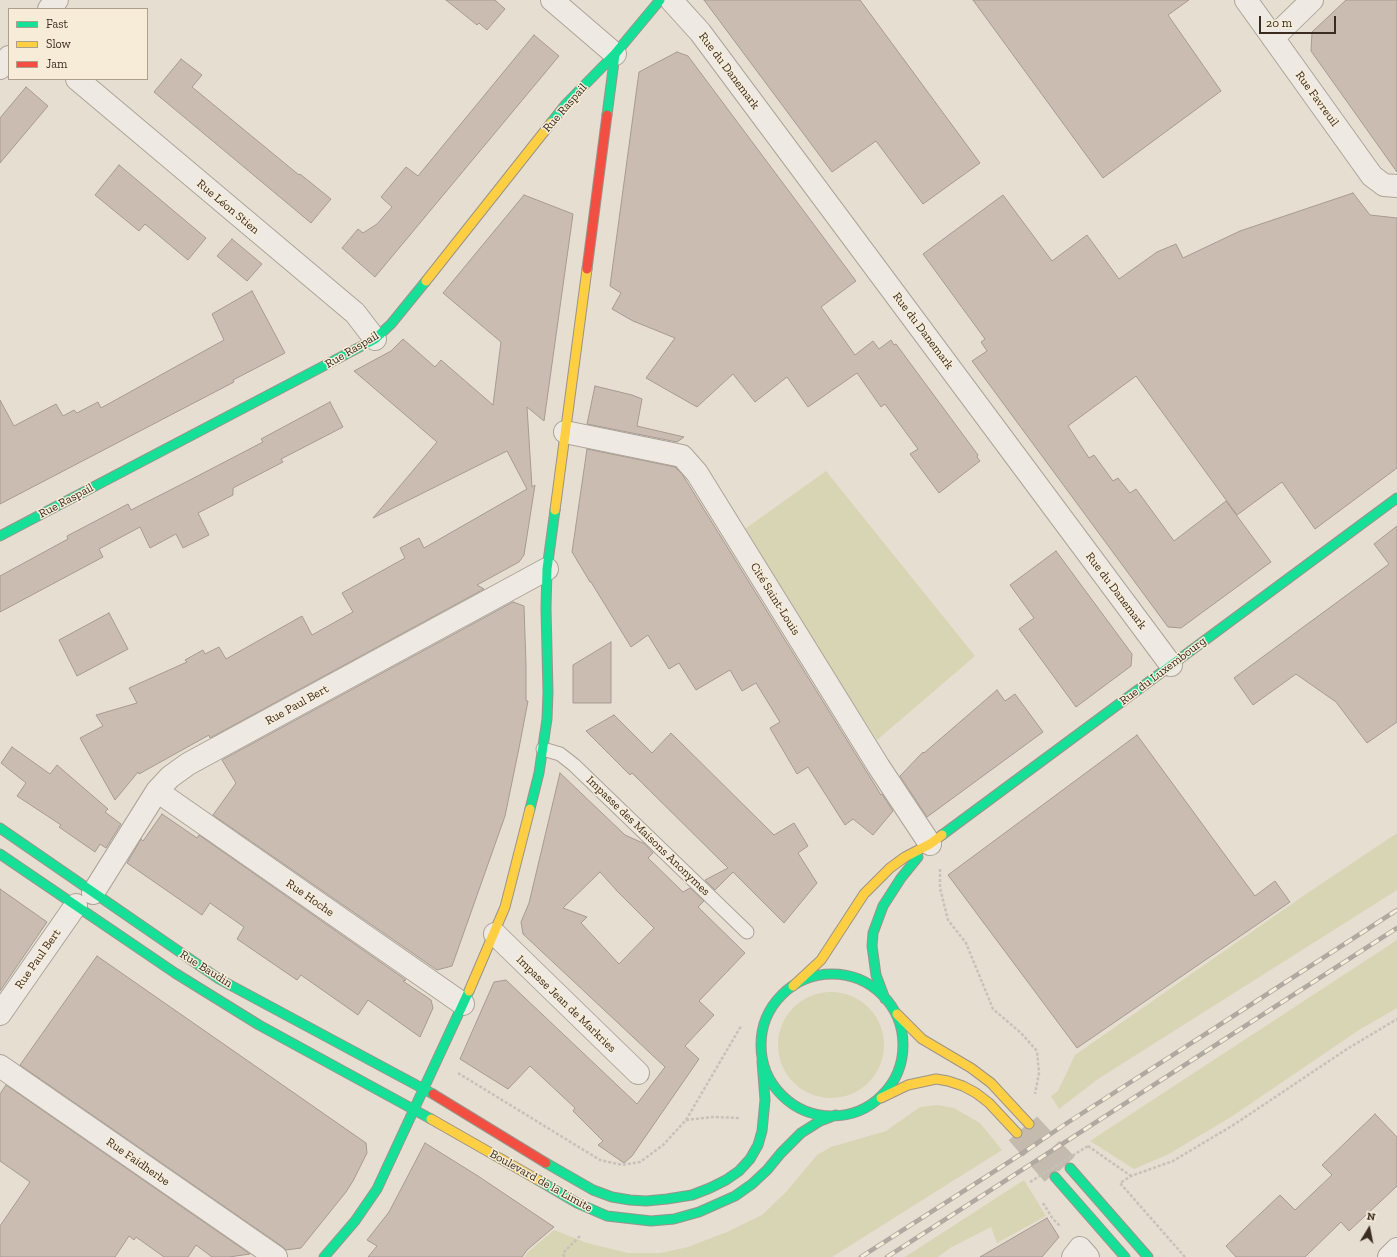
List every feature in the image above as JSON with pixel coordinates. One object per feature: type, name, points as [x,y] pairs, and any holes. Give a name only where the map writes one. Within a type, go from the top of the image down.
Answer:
[{"type":"main road","name":"Rue Raspail","points":[[0,536],[330,364],[375,339],[391,324],[408,304],[566,104],[615,54],[660,0]]},
{"type":"main road","points":[[324,1257],[355,1221],[377,1189],[495,934],[505,907],[539,774],[547,718],[547,569],[615,54]]},
{"type":"main road","name":"Rue du Luxembourg","points":[[792,986],[821,960],[854,908],[875,882],[890,868],[905,857],[937,838],[1397,498]]},
{"type":"main road","name":"Rue Baudin","points":[[0,828],[175,973],[259,1025],[414,1110]]},
{"type":"main road","name":"Rue du Luxembourg","points":[[885,999],[876,975],[873,961],[873,933],[877,920],[890,894],[912,864],[937,838]]},
{"type":"main road","name":"Rue Baudin","points":[[0,854],[84,899],[219,979],[424,1088]]},
{"type":"main road","points":[[875,1101],[884,1093],[891,1083],[900,1061],[902,1049],[901,1031],[898,1019],[885,999],[865,982],[856,978],[841,975],[826,974],[816,976],[792,986],[771,1007],[765,1021],[761,1041],[762,1061],[767,1075],[773,1085],[790,1102],[800,1108],[812,1112],[823,1115],[836,1115],[853,1112],[875,1101],[908,1084],[936,1079],[963,1086],[976,1093],[989,1103],[1017,1133]]},
{"type":"main road","points":[[892,1009],[922,1039],[971,1068],[991,1083],[1029,1124]]},
{"type":"main road","name":"Boulevard de la Limite","points":[[424,1088],[592,1190],[612,1197],[646,1201],[692,1194],[710,1188],[739,1171],[750,1158],[758,1145],[764,1117],[765,1100],[762,1061]]},
{"type":"main road","name":"Boulevard de la Limite","points":[[414,1110],[591,1210],[613,1217],[651,1221],[674,1218],[699,1212],[717,1206],[735,1196],[752,1184],[767,1170],[801,1133],[820,1121],[836,1115]]},
{"type":"main road","points":[[1070,1168],[1148,1257]]},
{"type":"main road","points":[[1055,1177],[1126,1257]]},
{"type":"street","points":[[51,8],[57,0]]},
{"type":"street","points":[[552,0],[615,54]]},
{"type":"street","name":"Rue du Danemark","points":[[671,0],[710,45],[1171,665]]},
{"type":"street","name":"Rue Favreuil","points":[[1246,0],[1372,176],[1384,185],[1397,186]]},
{"type":"street","points":[[1273,38],[1312,0]]},
{"type":"street","points":[[0,68],[8,59]]},
{"type":"street","name":"Rue Léon Stien","points":[[78,80],[355,313],[375,339]]},
{"type":"street","name":"Cité Saint-Louis","points":[[565,432],[682,456],[697,473],[879,768],[937,838]]},
{"type":"street","name":"Rue Paul Bert","points":[[0,1014],[84,899],[157,791],[170,777],[188,764],[547,569]]},
{"type":"street","name":"Rue Hoche","points":[[157,791],[463,1004]]},
{"type":"street","name":"Impasse Jean de Markries","points":[[495,934],[638,1073]]},
{"type":"street","name":"Rue Faidherbe","points":[[0,1066],[276,1257]]},
{"type":"street","points":[[1389,1257],[1397,1249]]},
{"type":"lane","name":"Impasse des Maisons Anonymes","points":[[543,749],[560,754],[574,765],[747,932]]},
{"type":"path","points":[[937,838],[940,865],[940,888],[948,920],[966,943],[993,1009],[1021,1033],[1037,1051],[1039,1073],[1034,1097]]},
{"type":"path","points":[[1185,1257],[1120,1183],[1131,1176],[1173,1161],[1235,1124],[1347,1049],[1397,1019]]},
{"type":"path","points":[[437,1060],[600,1160],[622,1165],[640,1162],[663,1145],[686,1120],[741,1026]]},
{"type":"path","points":[[1030,1182],[1088,1146],[1131,1176]]},
{"type":"path","points":[[1053,1219],[1061,1227]]},
{"type":"path","points":[[564,1257],[563,1254],[581,1235]]},
{"type":"shaded area","points":[[826,471],[975,656],[877,740],[742,531]]},
{"type":"shaded area","points":[[1397,833],[1397,890],[1098,1079],[1059,1109],[1051,1096],[1058,1091],[1075,1055],[1309,892]]},
{"type":"shaded area","points":[[1397,940],[1397,1008],[1359,1030],[1231,1117],[1167,1155],[1134,1169],[1090,1141]]},
{"type":"shaded area","points":[[831,992],[851,996],[869,1007],[880,1025],[884,1045],[880,1065],[869,1083],[851,1094],[831,1098],[811,1094],[793,1083],[782,1065],[778,1045],[782,1025],[793,1007],[811,996]]},
{"type":"shaded area","points":[[938,1105],[954,1108],[980,1123],[1002,1150],[832,1257],[524,1257],[554,1230],[587,1243],[628,1253],[661,1253],[688,1247],[727,1232],[762,1215],[786,1192],[817,1155],[831,1147],[886,1131],[920,1107]]},
{"type":"shaded area","points":[[1024,1180],[1046,1216],[997,1243],[991,1227],[950,1248],[938,1257],[905,1257]]},
{"type":"building","points":[[446,0],[495,0],[505,9],[487,30],[479,23],[477,25]]},
{"type":"building","points":[[704,0],[860,0],[980,163],[923,204],[876,141],[832,172]]},
{"type":"building","points":[[973,0],[1189,0],[1168,15],[1221,91],[1103,178]]},
{"type":"building","points":[[1346,0],[1397,0],[1397,172],[1311,51],[1312,32]]},
{"type":"building","points":[[534,35],[559,56],[375,277],[342,248],[358,229],[363,233],[377,224],[392,207],[381,197],[406,167],[418,176]]},
{"type":"building","points":[[677,52],[688,56],[856,281],[821,307],[855,355],[873,341],[879,349],[891,340],[894,345],[896,344],[978,455],[977,457],[980,461],[939,493],[910,454],[918,449],[885,404],[881,407],[857,373],[808,407],[787,377],[755,402],[733,374],[697,407],[646,378],[675,338],[633,321],[612,309],[621,293],[610,286],[639,72]]},
{"type":"building","points":[[181,59],[202,75],[192,87],[299,175],[300,174],[331,199],[311,223],[154,92]]},
{"type":"building","points":[[26,87],[48,106],[0,163],[0,118]]},
{"type":"building","points":[[119,165],[206,238],[188,260],[145,224],[139,231],[95,195]]},
{"type":"building","points":[[1353,193],[1370,215],[1397,218],[1397,468],[1315,529],[1282,482],[1237,515],[1136,376],[1068,426],[1089,458],[1094,455],[1113,481],[1118,478],[1130,493],[1136,489],[1174,541],[1226,501],[1271,562],[1181,628],[1168,627],[972,361],[987,351],[981,342],[985,339],[923,254],[1003,195],[1052,261],[1087,235],[1119,279],[1157,252],[1176,244],[1183,258],[1240,231]]},
{"type":"building","points":[[524,195],[573,214],[544,421],[527,407],[532,487],[535,485],[524,555],[519,562],[477,585],[484,589],[210,738],[209,735],[139,774],[138,772],[115,800],[80,738],[103,726],[96,715],[137,703],[129,688],[187,662],[185,660],[203,650],[205,654],[219,647],[226,659],[302,616],[312,635],[353,612],[342,593],[405,558],[400,548],[419,538],[424,548],[527,489],[507,451],[373,518],[437,442],[354,371],[391,351],[403,339],[435,367],[441,360],[493,405],[501,342],[443,293]]},
{"type":"building","points":[[232,239],[262,264],[247,281],[217,256]]},
{"type":"building","points":[[252,291],[285,353],[233,380],[234,382],[0,504],[0,400],[14,426],[56,404],[63,416],[74,410],[77,413],[98,402],[101,408],[224,340],[212,314]]},
{"type":"building","points":[[595,386],[642,399],[637,426],[684,437],[677,442],[587,424]]},
{"type":"building","points":[[330,402],[343,427],[281,459],[283,462],[233,488],[233,495],[198,513],[209,535],[183,548],[176,534],[150,548],[140,527],[99,549],[103,557],[0,612],[0,576],[68,539],[67,536],[128,504],[131,510],[263,442],[261,439]]},
{"type":"building","points":[[587,449],[675,467],[682,474],[881,795],[882,794],[893,811],[873,835],[853,819],[845,825],[808,767],[797,774],[770,728],[780,722],[756,683],[742,691],[730,670],[696,690],[679,663],[669,669],[648,635],[631,647],[572,552]]},
{"type":"building","points":[[1397,526],[1397,722],[1367,743],[1336,702],[1296,674],[1253,705],[1234,678],[1389,564],[1374,544]]},
{"type":"building","points":[[1056,551],[1132,654],[1131,666],[1076,707],[1019,629],[1034,618],[1010,585]]},
{"type":"building","points":[[513,602],[524,606],[526,701],[528,701],[505,816],[452,966],[437,970],[213,815],[236,783],[222,760]]},
{"type":"building","points":[[109,613],[128,649],[77,676],[59,640]]},
{"type":"building","points":[[611,642],[611,703],[573,703],[573,665]]},
{"type":"building","points":[[997,690],[1005,701],[1015,694],[1043,732],[927,817],[900,776],[923,752],[924,753]]},
{"type":"building","points":[[614,715],[652,753],[671,733],[774,835],[794,823],[808,846],[798,853],[817,883],[784,923],[733,872],[715,890],[705,880],[728,868],[632,773],[630,775],[586,731]]},
{"type":"building","points":[[1137,735],[1255,896],[1275,881],[1290,902],[1077,1048],[948,875]]},
{"type":"building","points":[[12,747],[50,774],[57,765],[108,809],[105,812],[121,824],[106,848],[100,844],[95,852],[59,827],[61,825],[17,796],[26,783],[1,763]]},
{"type":"building","points":[[560,773],[625,835],[645,844],[653,853],[648,858],[683,892],[690,888],[704,901],[698,907],[745,953],[699,1001],[714,1015],[685,1046],[699,1059],[632,1156],[624,1163],[598,1145],[603,1141],[573,1111],[575,1108],[530,1066],[508,1089],[460,1059],[494,982],[506,980],[637,1104],[665,1067],[523,934],[521,922],[529,903]],"holes":[[[600,872],[654,928],[619,964],[581,923],[587,917],[563,908]]]},
{"type":"building","points":[[162,814],[197,838],[199,835],[406,980],[403,981],[431,1000],[433,1008],[420,1037],[368,1000],[358,1015],[301,975],[297,980],[237,939],[244,927],[210,903],[202,915],[127,863],[141,839],[143,841]]},
{"type":"building","points":[[0,889],[47,922],[0,991]]},
{"type":"building","points":[[97,956],[366,1143],[367,1153],[353,1181],[346,1192],[301,1248],[286,1250],[20,1065]]},
{"type":"building","points":[[6,1085],[250,1254],[229,1257],[212,1257],[196,1245],[188,1257],[164,1257],[136,1237],[134,1240],[129,1236],[115,1257],[0,1257],[0,1226],[30,1182],[0,1161],[0,1094]]},
{"type":"building","points":[[1375,1114],[1397,1137],[1397,1186],[1349,1231],[1341,1222],[1305,1257],[1236,1257],[1226,1246],[1280,1195],[1295,1210],[1332,1175],[1322,1165]]},
{"type":"building","points":[[425,1143],[478,1176],[554,1227],[527,1250],[522,1257],[368,1257],[377,1246],[367,1240],[389,1212]]},
{"type":"building","points":[[1047,1218],[1059,1237],[1042,1257],[980,1257]]},
{"type":"tunnel","points":[[1029,1124],[1070,1168]]},
{"type":"tunnel","points":[[1017,1133],[1055,1177]]},
{"type":"railway","points":[[861,1257],[1397,910]]},
{"type":"railway","points":[[887,1257],[1397,928]]},
{"type":"traffic: fast","points":[[551,123],[566,104],[615,54],[660,0]]},
{"type":"traffic: fast","points":[[607,115],[615,54]]},
{"type":"traffic: fast","points":[[0,536],[375,339],[391,324],[426,281]]},
{"type":"traffic: fast","points":[[942,835],[1397,498]]},
{"type":"traffic: fast","points":[[530,809],[539,773],[547,719],[547,569],[555,510]]},
{"type":"traffic: fast","points":[[0,828],[219,979],[433,1094]]},
{"type":"traffic: fast","points":[[0,854],[175,973],[259,1025],[431,1119]]},
{"type":"traffic: fast","points":[[885,999],[876,975],[872,946],[873,933],[883,906],[901,878],[918,857]]},
{"type":"traffic: fast","points":[[832,974],[853,977],[877,990],[887,1000],[900,1024],[903,1045],[900,1066],[887,1090],[877,1100],[853,1113],[832,1116],[811,1113],[787,1100],[777,1090],[764,1066],[761,1045],[764,1024],[777,1000],[787,990],[811,977],[832,974]]},
{"type":"traffic: fast","points":[[324,1257],[355,1221],[377,1189],[469,991]]},
{"type":"traffic: fast","points":[[546,1163],[593,1190],[612,1197],[630,1200],[646,1201],[667,1199],[692,1195],[710,1188],[739,1171],[750,1159],[758,1145],[762,1131],[765,1100],[762,1061]]},
{"type":"traffic: fast","points":[[538,1180],[577,1203],[607,1216],[651,1221],[674,1219],[699,1212],[735,1196],[752,1184],[767,1170],[801,1133],[820,1121],[836,1115]]},
{"type":"traffic: fast","points":[[1070,1168],[1148,1257]]},
{"type":"traffic: fast","points":[[1055,1177],[1125,1257]]},
{"type":"traffic: slow","points":[[426,281],[551,123]]},
{"type":"traffic: slow","points":[[555,510],[587,269]]},
{"type":"traffic: slow","points":[[469,991],[505,907],[530,809]]},
{"type":"traffic: slow","points":[[793,986],[821,960],[864,894],[890,868],[905,857],[930,844],[942,835]]},
{"type":"traffic: slow","points":[[897,1014],[922,1039],[971,1068],[991,1083],[1029,1124]]},
{"type":"traffic: slow","points":[[881,1098],[908,1085],[936,1079],[948,1081],[963,1086],[976,1093],[989,1103],[1017,1133]]},
{"type":"traffic: slow","points":[[431,1119],[538,1180]]},
{"type":"traffic: jam","points":[[587,269],[607,115]]},
{"type":"traffic: jam","points":[[433,1094],[546,1163]]}]
